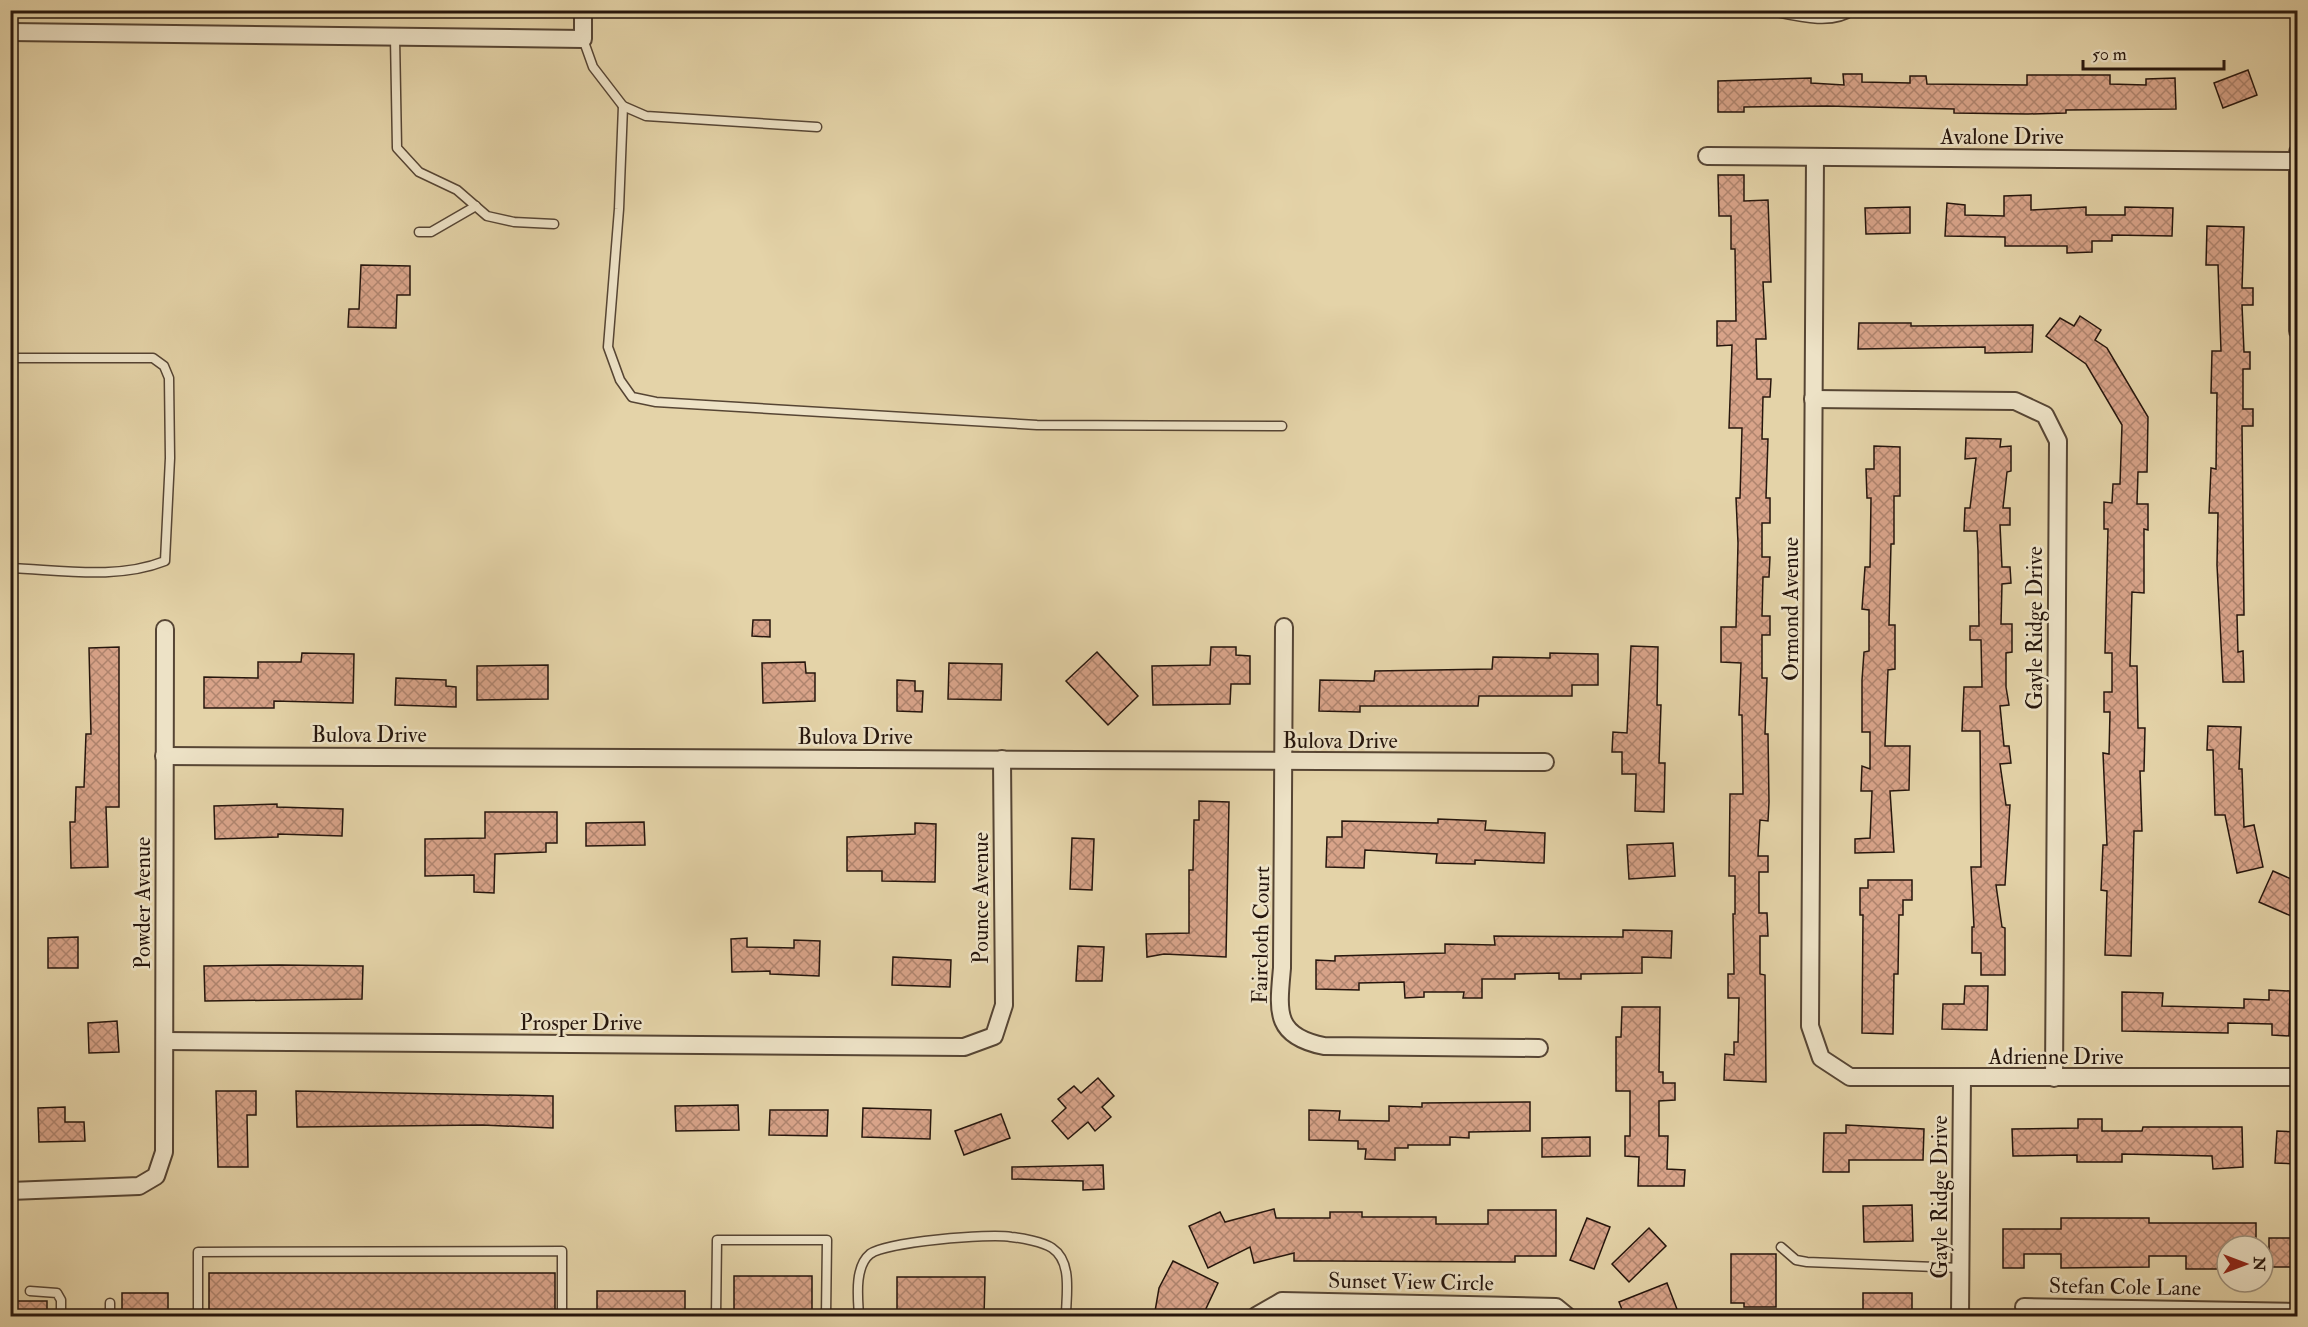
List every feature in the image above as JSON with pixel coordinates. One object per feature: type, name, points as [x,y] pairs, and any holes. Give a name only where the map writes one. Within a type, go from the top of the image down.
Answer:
[{"type":"street","points":[[10,32],[583,39],[583,10]]},
{"type":"street","points":[[2298,152],[2298,331]]},
{"type":"street","name":"Avalone Drive","points":[[1707,156],[2297,161]]},
{"type":"street","name":"Ormond Avenue","points":[[1815,157],[1810,1026],[1821,1058]]},
{"type":"street","name":"Gayle Ridge Drive","points":[[1814,399],[2015,401],[2045,415],[2058,441],[2054,1078]]},
{"type":"street","name":"Faircloth Court","points":[[1284,627],[1282,968],[1279,998],[1282,1020],[1293,1036],[1324,1046],[1539,1048]]},
{"type":"street","name":"Powder Avenue","points":[[10,1191],[139,1186],[156,1176],[164,1152],[165,629]]},
{"type":"street","name":"Bulova Drive","points":[[164,756],[1545,762]]},
{"type":"street","name":"Pounce Avenue","points":[[994,1036],[1004,1005],[1002,759]]},
{"type":"street","name":"Prosper Drive","points":[[165,1041],[964,1047],[994,1036]]},
{"type":"street","name":"Adrienne Drive","points":[[1821,1058],[1850,1077],[2298,1077]]},
{"type":"street","name":"Gayle Ridge Drive","points":[[1960,1317],[1962,1078]]},
{"type":"street","name":"Sunset View Circle","points":[[1256,1317],[1282,1301],[1556,1307],[1567,1317]]},
{"type":"street","name":"Stefan Cole Lane","points":[[2024,1307],[2298,1312]]},
{"type":"lane","points":[[1767,10],[1809,18],[1845,17],[1853,10]]},
{"type":"lane","points":[[395,37],[397,148],[419,172],[457,190],[487,216],[554,224]]},
{"type":"lane","points":[[583,39],[593,67],[622,106],[646,116],[817,127]]},
{"type":"lane","points":[[622,106],[619,209],[608,346],[620,380],[632,397],[656,402],[1037,424],[1282,426]]},
{"type":"lane","points":[[419,232],[431,232],[476,206]]},
{"type":"lane","points":[[10,358],[153,358],[164,366],[169,378],[170,458],[165,561],[147,569],[125,573],[10,568]]},
{"type":"lane","points":[[858,1317],[858,1286],[864,1264],[870,1254],[901,1244],[1010,1236],[1052,1248],[1066,1265],[1066,1317]]},
{"type":"lane","points":[[716,1317],[717,1240],[827,1240],[826,1317]]},
{"type":"lane","points":[[1780,1247],[1796,1260],[1808,1263],[1961,1268]]},
{"type":"lane","points":[[198,1317],[198,1252],[562,1251],[562,1317]]},
{"type":"lane","points":[[30,1291],[57,1293],[61,1300],[61,1317]]},
{"type":"lane","points":[[110,1303],[110,1317]]},
{"type":"building","points":[[2248,70],[2257,95],[2223,108],[2214,83]]},
{"type":"building","points":[[1843,74],[1862,74],[1862,82],[1910,83],[1910,76],[1926,76],[1927,84],[2027,85],[2027,75],[2110,75],[2110,84],[2146,85],[2146,79],[2175,78],[2176,109],[2066,110],[2066,113],[2028,114],[1954,113],[1954,109],[1827,106],[1744,107],[1744,112],[1718,112],[1718,81],[1811,78],[1811,83],[1844,85]]},
{"type":"building","points":[[1718,175],[1744,175],[1744,201],[1768,200],[1771,282],[1763,282],[1766,339],[1756,339],[1757,379],[1771,379],[1770,397],[1763,397],[1762,439],[1768,439],[1766,498],[1770,498],[1770,523],[1762,523],[1762,557],[1770,557],[1769,577],[1763,577],[1762,616],[1770,616],[1770,635],[1762,635],[1762,678],[1767,678],[1765,734],[1768,734],[1769,802],[1768,821],[1760,820],[1758,856],[1768,856],[1768,872],[1759,872],[1759,913],[1767,913],[1768,936],[1760,936],[1760,974],[1765,975],[1766,1082],[1724,1080],[1725,1054],[1734,1055],[1734,1042],[1738,1042],[1739,998],[1728,998],[1728,974],[1734,974],[1733,914],[1735,914],[1735,876],[1729,876],[1730,794],[1743,794],[1742,715],[1739,715],[1741,663],[1721,662],[1721,627],[1736,627],[1738,543],[1736,498],[1740,498],[1742,428],[1729,428],[1732,345],[1717,346],[1717,321],[1736,321],[1735,249],[1731,249],[1731,216],[1719,216]]},
{"type":"building","points":[[2031,195],[2031,210],[2086,207],[2086,215],[2125,215],[2125,207],[2173,208],[2172,236],[2112,235],[2112,241],[2092,241],[2092,252],[2067,253],[2067,246],[2005,246],[2005,237],[1945,236],[1947,203],[1965,205],[1965,215],[2004,216],[2004,196]]},
{"type":"building","points":[[1910,207],[1910,233],[1866,234],[1865,208]]},
{"type":"building","points":[[2207,226],[2244,227],[2242,288],[2253,288],[2253,305],[2242,305],[2244,352],[2250,352],[2250,369],[2243,369],[2243,409],[2253,409],[2253,426],[2242,426],[2244,615],[2237,615],[2238,652],[2243,651],[2244,682],[2223,682],[2217,565],[2218,513],[2209,513],[2211,468],[2216,469],[2217,393],[2211,393],[2212,351],[2221,351],[2218,265],[2206,265]]},
{"type":"building","points":[[361,265],[410,266],[410,295],[397,295],[396,328],[348,327],[349,309],[359,309]]},
{"type":"building","points":[[2080,316],[2101,330],[2095,340],[2107,348],[2148,417],[2147,472],[2138,472],[2137,504],[2148,504],[2148,530],[2144,529],[2144,593],[2132,592],[2130,666],[2137,666],[2138,728],[2145,728],[2144,771],[2140,771],[2142,831],[2134,831],[2131,956],[2105,955],[2107,891],[2101,890],[2103,845],[2107,845],[2103,753],[2109,754],[2110,712],[2104,712],[2104,692],[2112,692],[2112,653],[2105,653],[2108,529],[2104,529],[2104,502],[2112,503],[2113,484],[2120,484],[2122,425],[2086,364],[2046,336],[2060,318],[2074,326]]},
{"type":"building","points":[[1859,323],[1911,323],[1911,326],[2033,325],[2032,352],[1985,353],[1985,347],[1858,349]]},
{"type":"building","points":[[1966,438],[2001,439],[2000,447],[2011,446],[2011,471],[2007,472],[2003,508],[2010,508],[2010,525],[2000,525],[2002,567],[2010,567],[2011,583],[2002,584],[2001,624],[2012,624],[2012,652],[2006,653],[2006,687],[2009,705],[2000,706],[2004,746],[2009,746],[2011,763],[2000,764],[2006,805],[2010,805],[2005,885],[1996,885],[2002,927],[2005,928],[2005,975],[1981,975],[1981,953],[1972,953],[1972,927],[1974,927],[1971,867],[1981,867],[1980,731],[1962,731],[1964,687],[1982,687],[1981,640],[1970,640],[1970,626],[1979,626],[1978,551],[1977,531],[1964,531],[1965,508],[1970,508],[1976,458],[1965,459]]},
{"type":"building","points":[[1874,446],[1900,447],[1900,496],[1894,496],[1894,544],[1891,544],[1889,625],[1895,625],[1895,669],[1888,670],[1885,746],[1910,746],[1909,790],[1890,791],[1894,852],[1855,853],[1855,839],[1870,838],[1872,791],[1861,791],[1862,766],[1870,769],[1870,732],[1862,732],[1862,680],[1864,652],[1869,651],[1869,610],[1862,609],[1865,567],[1870,567],[1871,498],[1867,498],[1866,469],[1874,469]]},
{"type":"building","points":[[753,620],[770,620],[770,637],[752,636]]},
{"type":"building","points":[[1631,646],[1658,647],[1657,705],[1661,705],[1659,763],[1665,763],[1664,812],[1635,811],[1636,774],[1622,774],[1622,752],[1612,752],[1613,732],[1627,733]]},
{"type":"building","points":[[119,647],[119,807],[106,807],[108,867],[71,868],[70,822],[75,822],[76,787],[84,787],[86,734],[91,734],[89,648]]},
{"type":"building","points":[[1211,647],[1236,647],[1236,655],[1250,656],[1250,684],[1231,684],[1230,704],[1153,705],[1152,666],[1210,665]]},
{"type":"building","points":[[1097,652],[1138,696],[1108,725],[1066,681]]},
{"type":"building","points":[[302,653],[354,654],[353,703],[274,701],[274,708],[204,708],[204,677],[258,678],[258,662],[301,662]]},
{"type":"building","points":[[1550,653],[1598,654],[1598,685],[1572,685],[1572,696],[1479,696],[1478,706],[1360,706],[1360,712],[1319,711],[1320,680],[1374,681],[1375,671],[1492,669],[1493,657],[1550,658]]},
{"type":"building","points":[[805,662],[806,673],[815,673],[815,701],[763,703],[762,663]]},
{"type":"building","points":[[949,663],[1002,664],[1001,700],[948,699]]},
{"type":"building","points":[[548,665],[548,699],[477,700],[477,666]]},
{"type":"building","points":[[396,678],[446,680],[446,686],[456,687],[456,707],[395,705]]},
{"type":"building","points":[[897,680],[915,681],[915,691],[923,691],[922,712],[897,711]]},
{"type":"building","points":[[2208,726],[2241,727],[2239,769],[2242,769],[2244,827],[2254,825],[2263,867],[2237,873],[2225,815],[2215,815],[2213,750],[2207,750]]},
{"type":"building","points":[[1199,801],[1229,802],[1226,957],[1164,954],[1147,957],[1146,934],[1189,933],[1189,870],[1193,870],[1194,820],[1199,820]]},
{"type":"building","points":[[277,804],[277,807],[343,809],[342,836],[278,834],[278,837],[215,839],[214,806]]},
{"type":"building","points":[[485,812],[557,812],[557,843],[546,843],[546,852],[495,854],[494,893],[474,892],[474,875],[425,876],[425,839],[485,838]]},
{"type":"building","points":[[1438,819],[1486,821],[1485,830],[1545,833],[1544,863],[1475,860],[1475,864],[1436,863],[1437,854],[1365,850],[1364,868],[1326,867],[1327,837],[1342,837],[1342,821],[1438,823]]},
{"type":"building","points":[[644,822],[645,845],[586,846],[586,823]]},
{"type":"building","points":[[915,823],[936,824],[935,882],[882,881],[882,871],[847,871],[847,837],[915,834]]},
{"type":"building","points":[[1072,838],[1094,839],[1092,890],[1070,889]]},
{"type":"building","points":[[1673,843],[1675,876],[1629,879],[1627,845]]},
{"type":"building","points":[[2273,871],[2298,882],[2298,919],[2259,902]]},
{"type":"building","points":[[1868,880],[1912,880],[1912,900],[1903,900],[1903,915],[1899,915],[1898,974],[1894,974],[1893,1034],[1862,1033],[1863,915],[1860,915],[1860,888],[1868,888]]},
{"type":"building","points":[[1623,930],[1672,931],[1671,958],[1642,957],[1642,973],[1581,974],[1581,979],[1559,979],[1559,973],[1515,974],[1515,979],[1482,979],[1482,998],[1463,998],[1464,992],[1424,992],[1424,997],[1405,998],[1404,982],[1359,983],[1359,990],[1316,989],[1316,960],[1335,961],[1335,956],[1445,953],[1445,944],[1495,945],[1494,936],[1623,937]]},
{"type":"building","points":[[78,937],[78,968],[48,968],[48,938]]},
{"type":"building","points":[[747,938],[747,947],[794,948],[794,940],[820,941],[819,976],[770,974],[770,971],[732,972],[731,939]]},
{"type":"building","points":[[1078,946],[1104,947],[1102,981],[1076,981]]},
{"type":"building","points":[[893,957],[951,960],[950,987],[892,985]]},
{"type":"building","points":[[204,966],[363,966],[362,999],[205,1001]]},
{"type":"building","points":[[1965,986],[1988,986],[1987,1030],[1942,1029],[1943,1004],[1964,1004]]},
{"type":"building","points":[[2269,990],[2290,991],[2289,1036],[2272,1035],[2272,1024],[2228,1023],[2228,1033],[2122,1031],[2122,992],[2163,993],[2162,1006],[2244,1008],[2244,999],[2269,1000]]},
{"type":"building","points":[[1622,1007],[1660,1007],[1659,1072],[1663,1072],[1663,1083],[1675,1083],[1675,1100],[1659,1101],[1659,1136],[1668,1136],[1667,1169],[1685,1170],[1684,1186],[1638,1186],[1639,1157],[1625,1156],[1625,1136],[1630,1136],[1630,1091],[1616,1091],[1616,1037],[1621,1037]]},
{"type":"building","points":[[117,1021],[119,1052],[89,1053],[88,1023]]},
{"type":"building","points":[[1098,1078],[1114,1096],[1102,1107],[1111,1117],[1095,1131],[1088,1122],[1068,1139],[1052,1121],[1066,1108],[1058,1099],[1074,1086],[1081,1093]]},
{"type":"building","points":[[216,1091],[256,1091],[256,1115],[247,1115],[248,1167],[218,1167]]},
{"type":"building","points":[[296,1091],[553,1096],[553,1128],[482,1125],[297,1127]]},
{"type":"building","points":[[1530,1102],[1530,1131],[1469,1132],[1469,1138],[1450,1137],[1450,1145],[1408,1145],[1408,1148],[1395,1148],[1395,1160],[1365,1159],[1366,1149],[1358,1149],[1358,1141],[1309,1140],[1309,1110],[1340,1111],[1339,1120],[1389,1121],[1389,1106],[1422,1107],[1422,1103]]},
{"type":"building","points":[[738,1105],[739,1130],[676,1131],[675,1106]]},
{"type":"building","points":[[65,1107],[65,1122],[84,1122],[85,1141],[39,1142],[38,1108]]},
{"type":"building","points":[[863,1108],[931,1110],[930,1139],[862,1137]]},
{"type":"building","points":[[770,1110],[828,1110],[827,1136],[769,1135]]},
{"type":"building","points":[[1001,1114],[1010,1138],[964,1155],[955,1131]]},
{"type":"building","points":[[2078,1119],[2102,1119],[2102,1131],[2142,1131],[2143,1127],[2242,1127],[2243,1167],[2213,1169],[2212,1156],[2122,1154],[2122,1162],[2077,1162],[2077,1155],[2013,1156],[2012,1129],[2078,1128]]},
{"type":"building","points":[[1846,1125],[1924,1129],[1923,1160],[1849,1160],[1849,1172],[1823,1172],[1824,1133],[1846,1133]]},
{"type":"building","points":[[2277,1131],[2298,1132],[2298,1164],[2275,1163]]},
{"type":"building","points":[[1590,1137],[1590,1156],[1542,1157],[1542,1138]]},
{"type":"building","points":[[1103,1165],[1104,1189],[1083,1190],[1083,1181],[1012,1179],[1012,1167]]},
{"type":"building","points":[[1912,1205],[1913,1241],[1864,1242],[1863,1206]]},
{"type":"building","points":[[1274,1209],[1276,1218],[1330,1218],[1330,1212],[1362,1212],[1362,1217],[1436,1217],[1436,1224],[1488,1224],[1488,1210],[1556,1210],[1556,1256],[1515,1256],[1515,1262],[1294,1261],[1294,1253],[1254,1263],[1250,1247],[1208,1268],[1189,1226],[1220,1212],[1225,1222]]},
{"type":"building","points":[[1587,1218],[1610,1227],[1594,1269],[1570,1260]]},
{"type":"building","points":[[2061,1218],[2149,1218],[2149,1223],[2256,1223],[2256,1234],[2215,1234],[2215,1269],[2186,1269],[2186,1256],[2149,1256],[2149,1267],[2061,1268],[2061,1254],[2024,1254],[2024,1268],[2003,1268],[2003,1229],[2061,1229]]},
{"type":"building","points":[[1649,1228],[1666,1246],[1629,1282],[1612,1264]]},
{"type":"building","points":[[2275,1238],[2298,1238],[2298,1267],[2275,1267]]},
{"type":"building","points":[[1731,1254],[1776,1254],[1776,1307],[1744,1307],[1744,1303],[1731,1303]]},
{"type":"building","points":[[1173,1261],[1218,1283],[1202,1317],[1154,1317],[1159,1288]]},
{"type":"building","points":[[209,1273],[555,1273],[555,1316],[209,1316]]},
{"type":"building","points":[[734,1276],[812,1276],[812,1317],[734,1317]]},
{"type":"building","points":[[897,1277],[985,1277],[984,1317],[897,1317]]},
{"type":"building","points":[[1667,1283],[1680,1317],[1625,1317],[1619,1302]]},
{"type":"building","points":[[597,1291],[685,1291],[685,1317],[597,1317]]},
{"type":"building","points":[[122,1293],[168,1293],[168,1317],[122,1317]]},
{"type":"building","points":[[1863,1293],[1912,1293],[1912,1317],[1863,1317]]},
{"type":"building","points":[[10,1301],[47,1301],[47,1317],[10,1317]]}]
